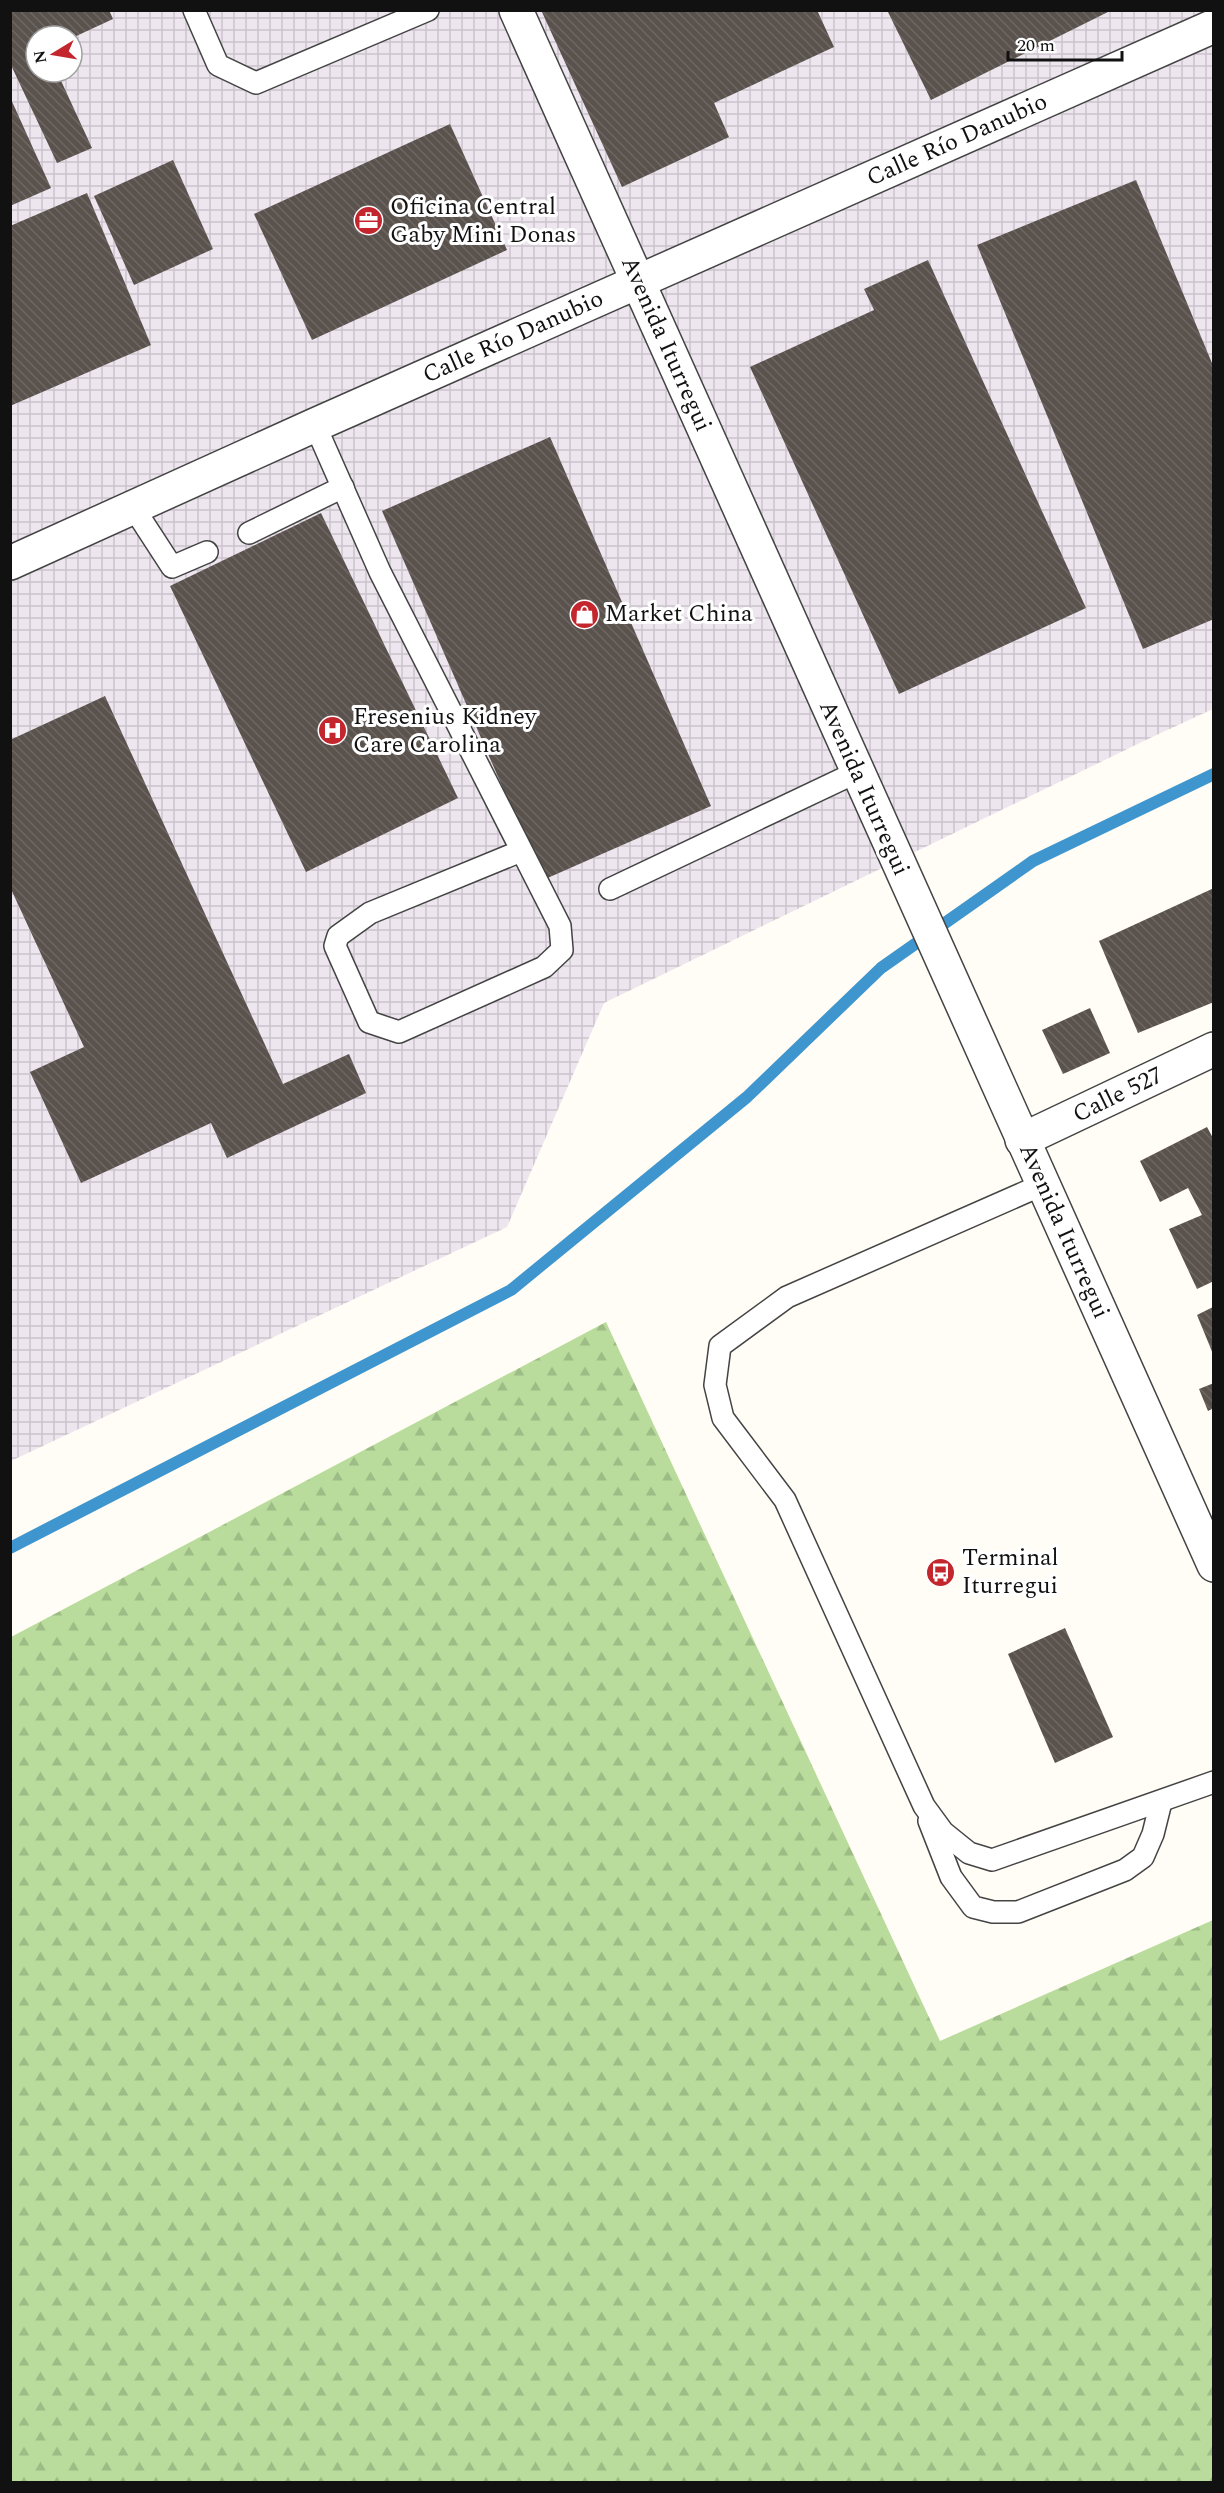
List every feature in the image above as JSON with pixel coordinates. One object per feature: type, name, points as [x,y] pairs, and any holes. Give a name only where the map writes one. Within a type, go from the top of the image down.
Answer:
[{"type":"street","name":"Avenida Iturregui","points":[[516,10],[1214,1565]]},
{"type":"street","name":"Calle Río Danubio","points":[[10,563],[1214,26]]},
{"type":"street","name":"Calle 527","points":[[1022,1140],[1214,1049]]},
{"type":"lane","points":[[194,10],[218,65],[256,83],[428,10]]},
{"type":"lane","points":[[315,425],[380,572],[560,926],[562,950],[544,967],[399,1032],[369,1022],[335,946],[338,936],[370,914],[521,851]]},
{"type":"lane","points":[[249,533],[343,487]]},
{"type":"lane","points":[[133,507],[171,567],[207,552]]},
{"type":"lane","points":[[610,889],[857,772]]},
{"type":"lane","points":[[1044,1184],[787,1297],[720,1346],[715,1385],[723,1418],[785,1500],[924,1806],[951,1877],[973,1907],[993,1912],[1018,1912],[1125,1870],[1143,1857],[1153,1834],[1161,1802]]},
{"type":"lane","points":[[924,1806],[943,1832],[969,1853],[992,1860],[1214,1782]]},
{"type":"shaded area","points":[[10,11],[1214,11],[1213,709],[604,1003],[507,1227],[11,1461]]},
{"type":"green space","points":[[606,1322],[940,2041],[1213,1920],[1213,2482],[11,2482],[11,1637]]},
{"type":"building","points":[[10,10],[109,10],[113,19],[84,32],[84,24],[24,24],[24,84],[63,84],[92,148],[57,163],[10,63]]},
{"type":"building","points":[[541,10],[817,10],[834,47],[714,103],[729,137],[622,187]]},
{"type":"building","points":[[887,10],[1112,10],[931,100]]},
{"type":"building","points":[[10,97],[51,188],[10,206]]},
{"type":"building","points":[[450,124],[507,250],[312,340],[254,214]]},
{"type":"building","points":[[173,160],[213,249],[134,285],[94,196]]},
{"type":"building","points":[[1136,180],[1214,368],[1214,619],[1143,649],[977,245]]},
{"type":"building","points":[[87,193],[151,345],[10,406],[10,226]]},
{"type":"building","points":[[928,260],[1086,608],[899,694],[750,367],[874,310],[864,289]]},
{"type":"building","points":[[550,437],[711,806],[543,880],[382,511]]},
{"type":"building","points":[[321,513],[458,798],[306,872],[170,586]]},
{"type":"building","points":[[105,696],[283,1084],[349,1054],[366,1093],[227,1158],[211,1123],[81,1183],[30,1072],[84,1047],[10,887],[10,740]]},
{"type":"building","points":[[1214,888],[1214,1002],[1138,1033],[1099,941]]},
{"type":"building","points":[[1090,1008],[1110,1053],[1063,1074],[1042,1030]]},
{"type":"building","points":[[1207,1127],[1214,1140],[1214,1281],[1197,1289],[1169,1229],[1202,1215],[1188,1188],[1160,1202],[1140,1161]]},
{"type":"building","points":[[1213,1307],[1213,1354],[1197,1315]]},
{"type":"building","points":[[1214,1383],[1214,1408],[1208,1411],[1199,1389]]},
{"type":"building","points":[[1065,1628],[1113,1737],[1055,1763],[1008,1654]]},
{"type":"waterway","points":[[10,1548],[511,1290],[747,1097],[881,968],[1033,861],[1214,774]]},
{"type":"place","name":"Oficina Central Gaby Mini Donas","points":[[369,221]]},
{"type":"place","name":"Market China","points":[[584,614]]},
{"type":"place","name":"Fresenius Kidney Care Carolina","points":[[332,731]]},
{"type":"place","name":"Terminal Iturregui","points":[[941,1572]]}]
